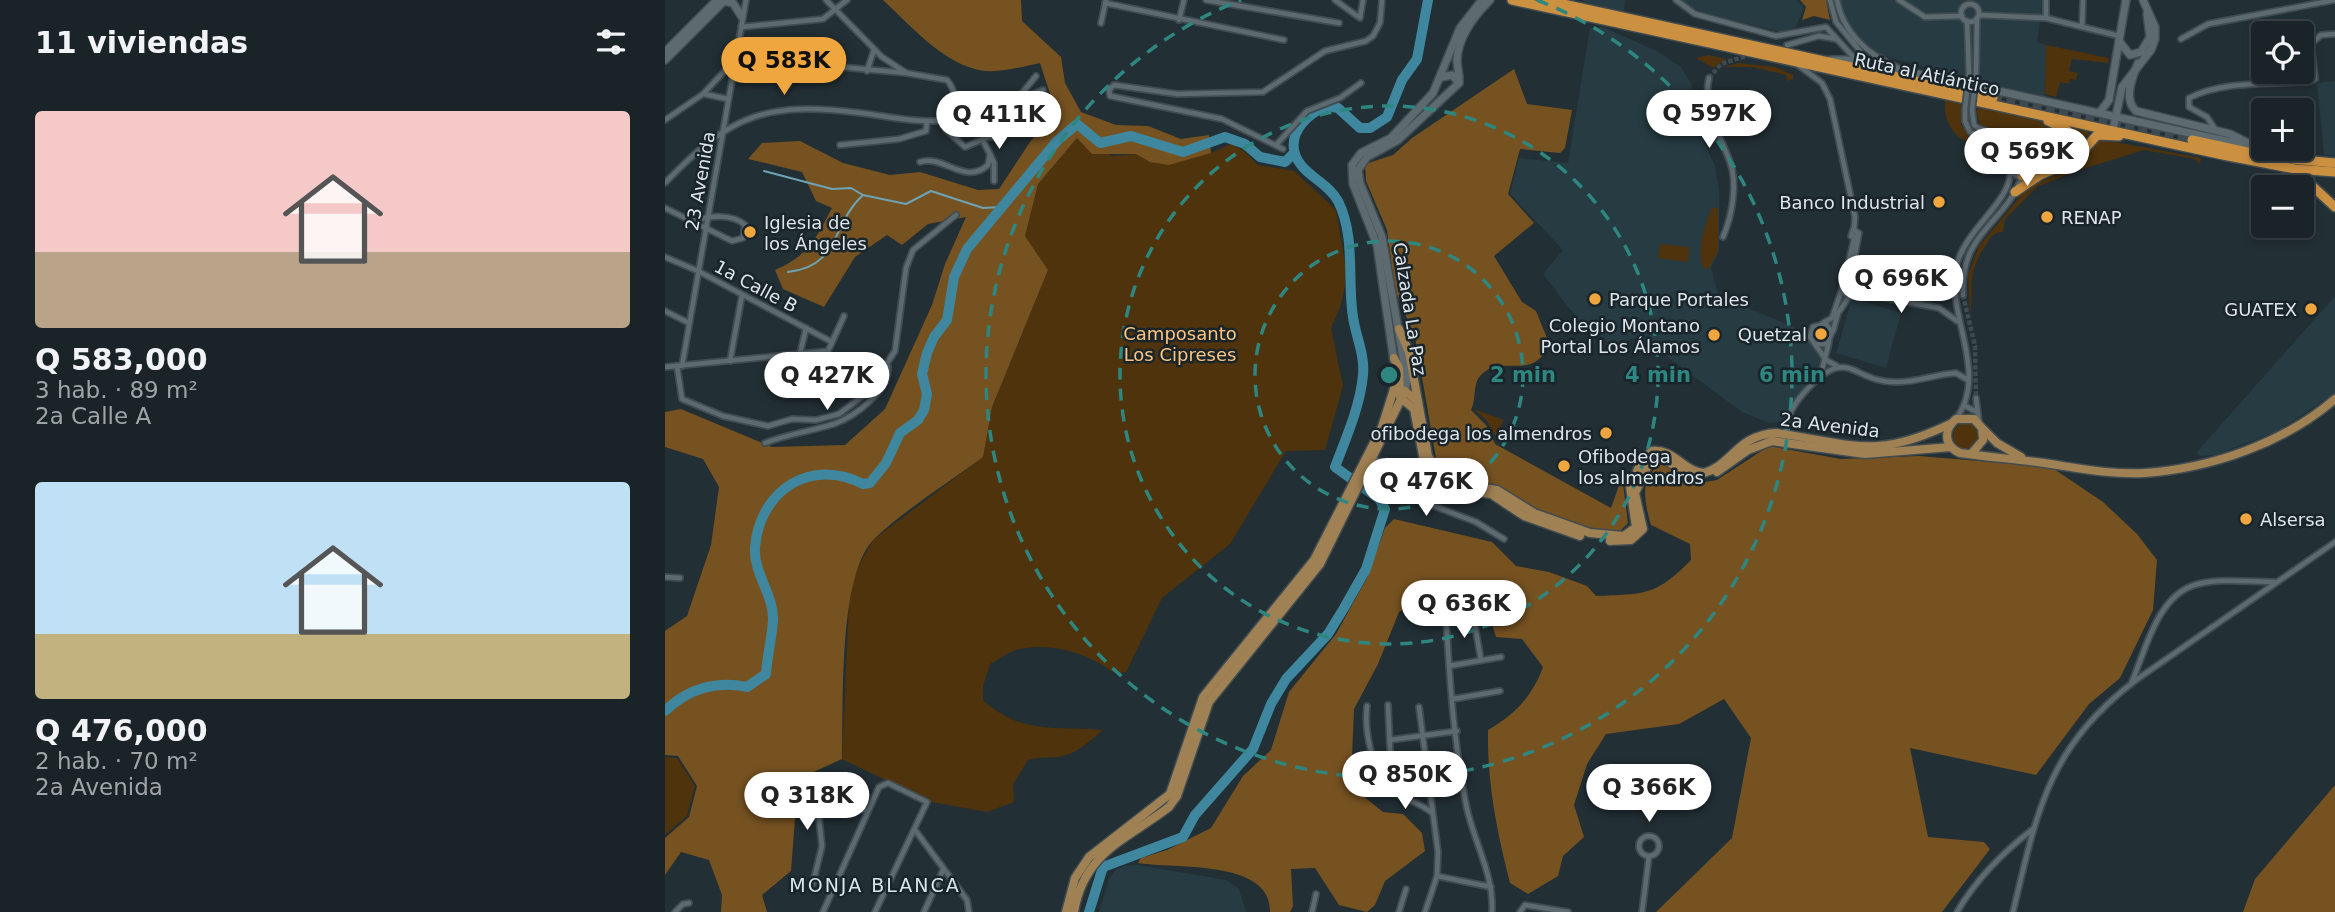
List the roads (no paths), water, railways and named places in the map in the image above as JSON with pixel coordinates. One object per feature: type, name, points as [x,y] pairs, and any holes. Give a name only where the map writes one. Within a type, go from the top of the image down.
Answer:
[{"type":"highway","name":"Ruta al Atlántico","points":[[1512,0],[1823,61],[1993,98]]},
{"type":"highway","name":"Ruta al Atlántico","points":[[1545,0],[1576,11],[1794,62],[2295,169],[2335,173]]},
{"type":"highway","points":[[2013,140],[2025,147],[2059,151],[2065,149],[2070,141],[2067,130],[2031,113]]},
{"type":"highway","points":[[2015,192],[2040,175],[2075,160],[2097,135],[2116,137],[2127,133]]},
{"type":"highway","name":"Ruta al Atlántico","points":[[2192,140],[2251,152]]},
{"type":"highway","name":"Ruta al Atlántico","points":[[2311,161],[2335,163]]},
{"type":"highway","points":[[2295,169],[2335,207]]},
{"type":"highway","points":[[2022,176],[2040,175]]},
{"type":"main road","points":[[666,57],[716,0]]},
{"type":"main road","points":[[666,57],[725,0],[740,9],[742,17]]},
{"type":"main road","name":"Calzada La Paz","points":[[1074,912],[1079,889],[1096,859],[1169,807],[1177,796],[1209,702],[1307,583],[1325,555],[1363,473],[1386,417],[1395,371],[1375,237],[1353,184],[1352,168],[1361,153],[1387,141],[1433,93],[1460,29],[1482,0]]},
{"type":"main road","points":[[1459,83],[1458,56],[1461,42],[1472,21],[1490,0]]},
{"type":"main road","points":[[2100,112],[2109,100],[2126,0]]},
{"type":"main road","points":[[2120,39],[2130,55],[2141,52],[2150,37],[2143,0]]},
{"type":"main road","points":[[2113,131],[2122,87],[2151,50],[2155,39],[2155,27],[2146,10]]},
{"type":"main road","name":"Ruta al Atlántico","points":[[1823,61],[1858,62],[1909,72],[2251,146]]},
{"type":"main road","points":[[2138,64],[2129,95],[2131,106],[2136,111],[2215,130],[2251,145]]},
{"type":"main road","points":[[1442,77],[1452,75],[1459,83]]},
{"type":"main road","name":"Calzada La Paz","points":[[1363,473],[1374,459],[1403,395],[1406,380],[1382,237],[1360,183],[1358,170],[1364,159],[1398,140],[1459,83]]},
{"type":"main road","points":[[1399,329],[1409,352],[1418,402]]},
{"type":"main road","points":[[1394,358],[1399,368],[1403,395],[1418,402]]},
{"type":"main road","name":"2a Avenida","points":[[1403,395],[1414,409],[1425,466],[1438,481],[1459,490],[1491,494],[1524,516],[1557,529],[1610,541],[1631,540],[1643,529],[1636,489],[1646,465],[1655,457],[1663,457],[1692,476],[1705,477],[1748,450],[1772,441],[1865,454],[1951,447]]},
{"type":"main road","points":[[2030,461],[2006,450],[1968,417],[1953,422],[1947,433],[1951,447],[1960,453],[2127,473],[2191,466],[2242,451],[2284,433],[2335,399]]},
{"type":"main road","name":"2a Avenida","points":[[1418,402],[1430,462],[1442,477],[1458,484],[1497,490],[1546,518],[1611,536],[1624,536],[1636,527],[1629,491],[1639,463],[1649,452],[1663,451],[1691,470],[1705,473],[1748,440],[1765,434],[1786,434],[1877,448],[1920,438],[1953,422]]},
{"type":"main road","points":[[1972,453],[1981,445],[1980,425]]},
{"type":"main road","name":"Calzada La Paz","points":[[1066,912],[1075,878],[1089,857],[1170,794],[1203,697],[1311,563],[1351,498]]},
{"type":"street","name":"23 Avenida","points":[[679,366],[746,0]]},
{"type":"street","points":[[826,0],[874,49],[906,73]]},
{"type":"street","points":[[741,27],[819,19],[847,0]]},
{"type":"street","points":[[1179,20],[1184,0]]},
{"type":"street","points":[[1206,0],[1339,23]]},
{"type":"street","points":[[1335,0],[1359,17],[1363,0]]},
{"type":"street","points":[[1283,149],[1222,119],[1157,104],[1118,100],[1110,96],[1108,90],[1114,85],[1177,94],[1263,92],[1325,51],[1366,41],[1373,36],[1380,23],[1382,0]]},
{"type":"street","points":[[1676,0],[1695,14],[1767,34],[1789,35],[1821,26],[1832,31],[1858,62]]},
{"type":"street","points":[[1830,0],[1836,22],[1860,51],[1858,62]]},
{"type":"street","points":[[1837,0],[1847,27],[1873,56],[1909,72]]},
{"type":"street","points":[[1962,16],[1964,0]]},
{"type":"street","points":[[2046,0],[2046,18]]},
{"type":"street","points":[[2083,0],[2083,27]]},
{"type":"street","points":[[2181,39],[2208,24],[2335,0]]},
{"type":"street","points":[[1101,23],[1106,2],[1179,20],[1284,40]]},
{"type":"street","points":[[1900,2],[1925,17],[1962,16],[1967,21],[1969,74],[1965,121],[1970,132],[1999,143],[2008,158],[2010,172],[2007,188],[1972,232],[1959,254],[1954,287],[1959,325],[1968,350],[1968,380],[1965,406],[1953,422]]},
{"type":"street","points":[[1963,7],[1972,2],[1978,8],[1972,110],[1974,125],[2013,140]]},
{"type":"street","points":[[1967,21],[1978,17],[2046,18],[2120,39]]},
{"type":"street","points":[[2215,130],[2207,117],[2189,107],[2189,98],[2203,91],[2235,86],[2315,79],[2311,44],[2321,36],[2335,34]]},
{"type":"street","points":[[1787,45],[1819,36],[1837,40]]},
{"type":"street","points":[[867,71],[874,49]]},
{"type":"street","points":[[665,120],[703,94],[734,61]]},
{"type":"street","points":[[1794,62],[1822,83],[1830,99],[1854,217],[1854,229],[1859,232],[1855,237],[1832,318],[1811,330],[1811,337],[1826,360],[1841,368],[1897,382],[1956,373],[1968,380]]},
{"type":"street","points":[[732,76],[794,65],[906,73],[947,80],[953,90],[954,100],[943,118],[946,130],[965,147],[988,137],[1003,137],[1010,108],[1036,76]]},
{"type":"street","points":[[1709,78],[1711,114],[1732,173],[1731,218],[1723,237]]},
{"type":"street","points":[[1276,145],[1307,111],[1340,98],[1361,83]]},
{"type":"street","points":[[1017,100],[1043,89]]},
{"type":"street","points":[[703,94],[728,99]]},
{"type":"street","points":[[665,183],[723,129],[770,112],[808,108],[927,121],[943,118]]},
{"type":"street","points":[[1009,115],[1037,123]]},
{"type":"street","points":[[840,145],[908,137],[926,131],[927,121]]},
{"type":"street","points":[[983,141],[994,163],[994,181]]},
{"type":"street","points":[[1963,295],[1964,270],[1970,251],[2015,192],[2031,159],[2025,147],[2013,149],[2008,158]]},
{"type":"street","points":[[920,162],[932,161],[958,172],[978,172],[988,165],[990,154]]},
{"type":"street","points":[[2010,172],[2022,176]]},
{"type":"street","points":[[665,208],[732,241],[743,238],[746,231],[744,222],[739,220],[708,217],[693,221]]},
{"type":"street","points":[[765,443],[803,430],[835,424],[852,415],[879,389],[887,376],[899,333],[907,261],[921,242],[956,215]]},
{"type":"street","points":[[1786,434],[1791,411],[1820,375],[1838,313],[1852,291],[1855,237]]},
{"type":"street","name":"1a Calle B","points":[[665,257],[698,271],[832,342]]},
{"type":"street","points":[[1842,288],[1849,283],[1852,291]]},
{"type":"street","points":[[1842,288],[1846,295],[1852,291],[1938,307],[1959,325]]},
{"type":"street","points":[[730,361],[742,295]]},
{"type":"street","points":[[665,311],[689,323]]},
{"type":"street","points":[[665,368],[828,351],[844,316]]},
{"type":"street","points":[[1823,323],[1832,332]]},
{"type":"street","points":[[800,354],[806,328]]},
{"type":"street","points":[[1817,344],[1829,342]]},
{"type":"street","points":[[679,366],[682,399],[723,416],[774,426],[792,419],[816,419],[839,414],[868,392],[888,365]]},
{"type":"street","points":[[1820,375],[1841,368]]},
{"type":"street","points":[[1976,398],[1980,425]]},
{"type":"street","points":[[1965,406],[1977,412]]},
{"type":"street","points":[[1374,459],[1397,468],[1418,500],[1476,522],[1504,539]]},
{"type":"street","points":[[2014,912],[2033,829],[2058,765],[2076,736],[2131,684],[2335,542]]},
{"type":"street","points":[[665,577],[680,578]]},
{"type":"street","points":[[2131,684],[2162,612],[2182,591],[2205,583],[2275,582]]},
{"type":"street","points":[[1445,601],[1449,666],[1467,810],[1492,888],[1492,912]]},
{"type":"street","points":[[1473,615],[1481,660]]},
{"type":"street","points":[[1449,666],[1501,657]]},
{"type":"street","points":[[1453,699],[1500,691]]},
{"type":"street","points":[[1388,705],[1392,791]]},
{"type":"street","points":[[1367,706],[1369,739],[1377,767],[1392,791],[1432,814]]},
{"type":"street","points":[[1419,707],[1438,852],[1437,876],[1425,912]]},
{"type":"street","points":[[1389,740],[1457,731]]},
{"type":"street","points":[[823,912],[867,811],[883,783],[888,783],[927,802],[875,912]]},
{"type":"street","points":[[813,883],[823,846],[819,812],[829,803],[835,802],[867,811]]},
{"type":"street","points":[[915,829],[969,909]]},
{"type":"street","points":[[1957,912],[1989,868],[2033,829]]},
{"type":"street","points":[[1650,836],[1659,845],[1656,853],[1649,856],[1643,853],[1640,845],[1650,836]]},
{"type":"street","points":[[1642,912],[1649,856]]},
{"type":"street","points":[[924,912],[943,870]]},
{"type":"street","points":[[1437,876],[1492,888]]},
{"type":"street","points":[[1399,912],[1406,889]]},
{"type":"street","points":[[1312,912],[1316,894]]},
{"type":"street","points":[[675,912],[683,904],[689,903]]},
{"type":"street","points":[[1520,912],[1522,905],[1567,912]]},
{"type":"waterway","points":[[1089,912],[1103,867],[1183,837],[1195,815],[1253,749],[1271,704],[1286,679],[1328,634],[1366,569],[1385,509],[1379,499],[1335,467],[1356,411],[1363,375],[1363,360],[1351,303],[1347,229],[1334,194],[1303,168],[1295,154],[1294,146],[1297,131],[1307,118],[1328,106],[1338,108],[1360,128],[1370,128],[1387,117],[1402,80],[1417,59],[1428,0]]},
{"type":"waterway","points":[[665,711],[683,697],[703,688],[725,685],[747,687],[766,674],[773,620],[770,602],[757,566],[755,547],[759,527],[767,509],[791,484],[807,477],[825,474],[863,484],[870,483],[886,463],[900,433],[918,420],[924,410],[927,394],[922,374],[927,353],[934,337],[947,320],[954,277],[967,249],[1057,141],[1077,124],[1100,143],[1131,136],[1183,152],[1225,137],[1245,144],[1260,157],[1285,162],[1294,153]]},
{"type":"waterway","points":[[764,171],[832,189],[851,188],[863,195]]},
{"type":"waterway","points":[[788,272],[818,262],[827,253],[845,218],[863,195],[906,204],[931,191],[983,208],[1001,207]]},
{"type":"tunnel","points":[[1709,78],[1721,64],[1749,55]]},
{"type":"tunnel","points":[[1993,98],[2192,140]]},
{"type":"tunnel","points":[[1963,295],[1975,346],[1976,398]]},
{"type":"place","name":"Banco Industrial","points":[[1939,202]]},
{"type":"place","name":"RENAP","points":[[2047,217]]},
{"type":"place","name":"Iglesia de los Ángeles","points":[[750,232]]},
{"type":"place","name":"Parque Portales","points":[[1595,299]]},
{"type":"place","name":"GUATEX","points":[[2311,309]]},
{"type":"place","name":"Quetzal","points":[[1821,334]]},
{"type":"place","name":"Colegio Montano Portal Los Álamos","points":[[1714,335]]},
{"type":"place","name":"ofibodega los almendros","points":[[1606,433]]},
{"type":"place","name":"Ofibodega los almendros","points":[[1564,466]]},
{"type":"place","name":"Alsersa","points":[[2246,519]]},
{"type":"district","name":"MONJA BLANCA","points":[[875,885]]},
{"type":"park label","name":"Camposanto Los Cipreses","points":[[1180,343]]}]
